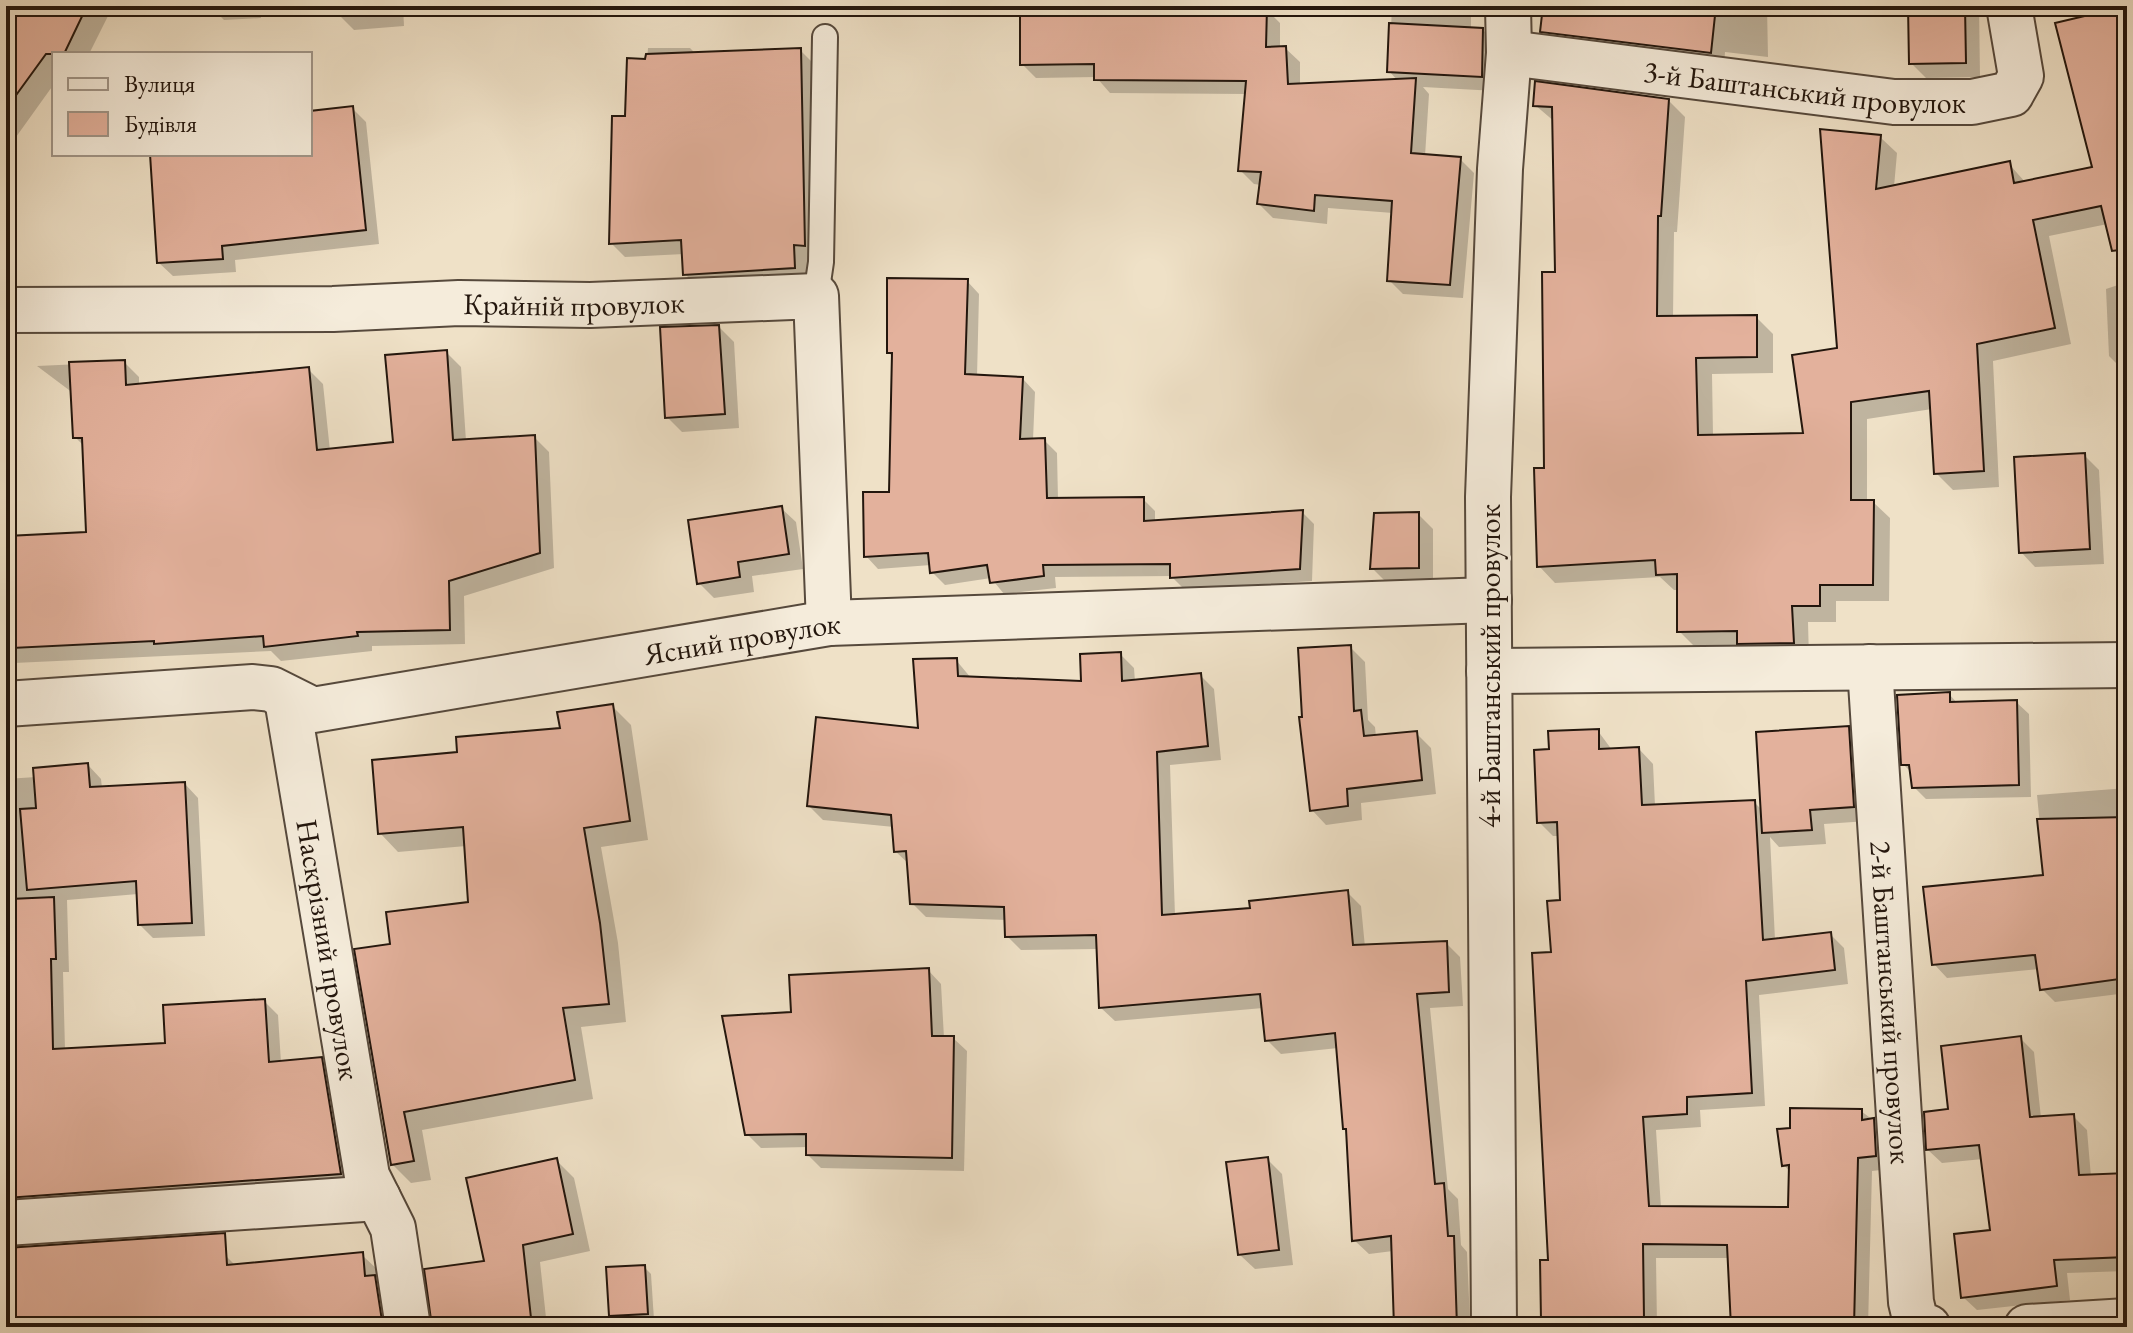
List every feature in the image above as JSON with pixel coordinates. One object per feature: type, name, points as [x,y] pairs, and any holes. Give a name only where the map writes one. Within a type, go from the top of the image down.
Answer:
[{"type":"street","name":"4-й Баштанський провулок","points":[[1494,1327],[1490,437],[1509,53],[1508,6]]},
{"type":"street","name":"3-й Баштанський провулок","points":[[1509,53],[1894,102],[1972,102],[2011,94],[2021,76],[2009,6]]},
{"type":"street","name":"Крайній провулок","points":[[6,310],[333,309],[459,303],[590,305],[816,296]]},
{"type":"street","points":[[816,296],[829,623]]},
{"type":"street","name":"Ясний провулок","points":[[6,704],[253,687],[271,689],[313,710],[829,623],[1489,600]]},
{"type":"street","points":[[1489,671],[2127,665]]},
{"type":"street","name":"2-й Баштанський провулок","points":[[1870,667],[1911,1302],[1916,1323],[1928,1327]]},
{"type":"street","name":"Наскрізний провулок","points":[[287,699],[367,1176],[393,1228],[408,1327]]},
{"type":"street","points":[[6,1223],[378,1198]]},
{"type":"street","points":[[2027,1327],[2127,1321]]},
{"type":"lane","points":[[816,296],[821,262],[825,37]]},
{"type":"building","points":[[6,6],[87,6],[65,52],[46,54],[6,109]]},
{"type":"building","points":[[1020,6],[1267,7],[1266,47],[1286,46],[1288,84],[1416,78],[1411,153],[1461,157],[1450,285],[1387,281],[1392,201],[1315,195],[1314,211],[1257,204],[1261,172],[1238,171],[1246,81],[1094,80],[1094,64],[1020,65]]},
{"type":"building","points":[[1543,6],[1716,6],[1711,53],[1540,32]]},
{"type":"building","points":[[1908,6],[1965,6],[1966,63],[1909,64]]},
{"type":"building","points":[[2127,6],[2127,249],[2112,251],[2101,206],[2033,220],[2055,328],[1977,344],[1984,471],[1934,474],[1929,391],[1851,402],[1851,500],[1874,500],[1873,585],[1820,585],[1820,606],[1792,606],[1794,643],[1737,644],[1737,631],[1677,632],[1677,574],[1656,575],[1655,560],[1537,567],[1534,468],[1544,468],[1542,272],[1555,272],[1552,107],[1533,106],[1535,81],[1669,99],[1661,216],[1658,216],[1657,316],[1757,315],[1757,357],[1696,358],[1698,435],[1803,433],[1792,355],[1837,348],[1820,129],[1881,135],[1876,189],[2010,161],[2014,183],[2092,167],[2055,23]]},
{"type":"building","points":[[1389,23],[1483,28],[1482,77],[1387,72]]},
{"type":"building","points":[[801,48],[805,246],[794,245],[795,268],[683,275],[681,240],[609,244],[612,116],[625,116],[627,58],[645,59],[646,54]]},
{"type":"building","points":[[353,106],[366,230],[222,246],[223,259],[157,263],[150,156],[312,156],[312,111]]},
{"type":"building","points":[[887,278],[968,279],[965,374],[1023,377],[1020,439],[1045,438],[1047,498],[1144,497],[1144,521],[1303,510],[1300,569],[1170,578],[1170,564],[1043,565],[1044,576],[990,583],[987,565],[930,573],[928,553],[864,557],[863,492],[889,492],[892,353],[887,353]]},
{"type":"building","points":[[719,325],[725,414],[665,418],[660,327]]},
{"type":"building","points":[[447,350],[453,440],[535,435],[540,553],[449,581],[450,630],[357,632],[358,636],[264,647],[263,636],[154,644],[154,641],[12,648],[7,536],[86,532],[82,438],[73,438],[69,362],[125,360],[126,385],[309,367],[317,450],[393,442],[385,355]]},
{"type":"building","points":[[2085,453],[2090,549],[2019,553],[2014,457]]},
{"type":"building","points":[[782,506],[789,554],[738,562],[740,577],[697,584],[688,520]]},
{"type":"building","points":[[1419,512],[1419,568],[1370,569],[1374,513]]},
{"type":"building","points":[[1351,645],[1354,711],[1361,710],[1364,736],[1417,731],[1422,780],[1347,789],[1348,806],[1310,811],[1299,717],[1302,717],[1298,648]]},
{"type":"building","points":[[1121,652],[1122,681],[1201,673],[1208,746],[1157,752],[1162,915],[1250,908],[1249,901],[1348,890],[1353,945],[1447,941],[1449,992],[1417,994],[1435,1184],[1444,1183],[1448,1236],[1454,1236],[1457,1327],[1394,1327],[1391,1236],[1352,1241],[1346,1129],[1343,1129],[1335,1033],[1265,1041],[1260,994],[1099,1008],[1096,935],[1005,937],[1004,907],[910,904],[906,851],[894,852],[891,815],[807,806],[816,717],[918,728],[913,659],[957,658],[958,676],[1081,681],[1080,654]]},
{"type":"building","points":[[1950,692],[1950,702],[2017,700],[2019,785],[1912,788],[1909,765],[1901,765],[1897,695]]},
{"type":"building","points":[[613,704],[630,821],[584,828],[600,923],[609,1004],[563,1008],[575,1080],[404,1112],[414,1161],[391,1165],[354,949],[390,944],[386,912],[468,902],[463,827],[378,834],[372,760],[457,752],[456,737],[560,728],[557,712]]},
{"type":"building","points":[[1849,726],[1854,807],[1810,810],[1812,830],[1762,833],[1756,732]]},
{"type":"building","points":[[1599,729],[1599,749],[1639,747],[1642,805],[1755,800],[1763,940],[1831,932],[1835,970],[1746,981],[1752,1093],[1687,1097],[1687,1114],[1643,1117],[1649,1206],[1788,1207],[1789,1165],[1782,1166],[1777,1129],[1790,1128],[1790,1108],[1862,1109],[1862,1120],[1874,1118],[1876,1156],[1858,1158],[1854,1327],[1731,1327],[1727,1245],[1643,1244],[1644,1318],[1541,1320],[1540,1260],[1548,1260],[1532,953],[1551,952],[1547,901],[1560,900],[1557,822],[1537,823],[1534,750],[1549,749],[1548,731]]},
{"type":"building","points":[[88,763],[90,787],[185,782],[192,923],[138,925],[136,881],[27,890],[20,809],[36,808],[33,768]]},
{"type":"building","points":[[2127,817],[2127,978],[2040,990],[2035,955],[1932,965],[1923,887],[2043,875],[2037,819]]},
{"type":"building","points":[[54,897],[56,959],[51,959],[53,1049],[165,1043],[163,1005],[265,999],[269,1062],[322,1057],[341,1174],[6,1198],[6,967],[14,967],[10,899]]},
{"type":"building","points":[[929,968],[932,1036],[954,1036],[952,1158],[806,1155],[806,1134],[745,1135],[722,1016],[791,1012],[789,975]]},
{"type":"building","points":[[2021,1036],[2030,1117],[2074,1114],[2079,1175],[2127,1173],[2127,1257],[2054,1260],[2057,1286],[1961,1298],[1954,1234],[1990,1230],[1979,1145],[1926,1150],[1924,1112],[1948,1109],[1941,1046]]},
{"type":"building","points":[[1268,1157],[1279,1250],[1238,1255],[1226,1162]]},
{"type":"building","points":[[557,1158],[573,1234],[523,1245],[531,1318],[432,1327],[424,1269],[484,1261],[466,1178]]},
{"type":"building","points":[[225,1233],[227,1265],[363,1252],[365,1276],[375,1275],[383,1327],[6,1327],[6,1248]]},
{"type":"building","points":[[645,1265],[648,1314],[609,1316],[606,1267]]}]
